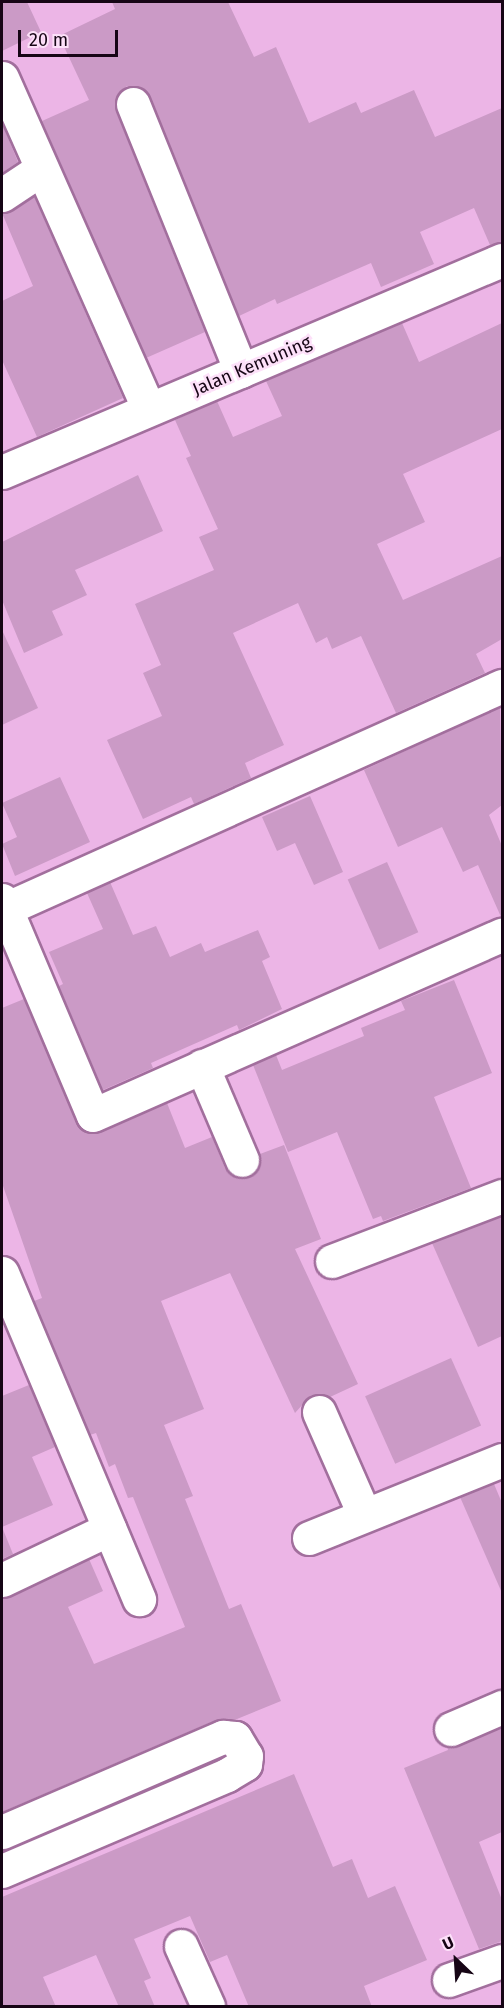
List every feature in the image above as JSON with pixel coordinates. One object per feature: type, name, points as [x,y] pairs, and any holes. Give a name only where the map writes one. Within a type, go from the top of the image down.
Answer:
[{"type":"street","points":[[2,78],[148,408]]},
{"type":"street","points":[[134,104],[241,371]]},
{"type":"street","points":[[2,195],[41,169]]},
{"type":"street","name":"Jalan Kemuning","points":[[2,472],[148,408],[502,260]]},
{"type":"street","points":[[502,686],[3,904],[93,1114],[502,935]]},
{"type":"street","points":[[202,1066],[242,1160]]},
{"type":"street","points":[[332,1261],[502,1196]]},
{"type":"street","points":[[2,1273],[108,1530],[140,1599]]},
{"type":"street","points":[[319,1412],[364,1514]]},
{"type":"street","points":[[309,1538],[502,1460]]},
{"type":"street","points":[[2,1580],[108,1530]]},
{"type":"street","points":[[451,1729],[502,1707]]},
{"type":"street","points":[[2,1832],[223,1737],[235,1738],[246,1756],[244,1764],[227,1775],[2,1871]]},
{"type":"street","points":[[181,1946],[208,2007]]},
{"type":"street","points":[[449,1980],[502,1961]]},
{"type":"building","points":[[2,2],[27,2],[41,32],[2,51]]},
{"type":"building","points":[[112,2],[228,2],[254,57],[276,47],[309,123],[356,102],[361,113],[414,90],[435,137],[502,108],[502,242],[490,245],[474,208],[420,232],[434,264],[381,287],[371,263],[277,304],[275,299],[239,316],[150,97],[144,89],[127,86],[118,93],[116,111],[205,332],[146,358],[42,121],[89,100],[59,36],[115,9]]},
{"type":"building","points":[[2,123],[18,162],[2,173]]},
{"type":"building","points":[[34,196],[123,398],[37,437],[2,360],[2,301],[33,286],[2,213]]},
{"type":"building","points":[[402,323],[419,362],[502,323],[502,429],[403,474],[425,522],[377,544],[403,600],[502,556],[502,639],[476,654],[485,673],[396,713],[361,636],[332,649],[327,637],[316,643],[298,603],[233,633],[284,745],[245,763],[251,778],[194,804],[191,797],[143,819],[107,740],[162,716],[143,673],[161,665],[135,604],[214,570],[199,537],[218,529],[186,458],[191,456],[175,420],[217,401],[233,437],[282,416],[266,381]]},
{"type":"building","points":[[138,475],[163,531],[75,570],[87,595],[52,611],[63,635],[24,653],[2,600],[2,542]]},
{"type":"building","points":[[2,630],[38,708],[2,725]]},
{"type":"building","points":[[500,707],[502,805],[489,815],[502,846],[501,917],[478,865],[463,872],[442,827],[398,847],[364,770]]},
{"type":"building","points":[[60,777],[90,842],[15,876],[2,844],[17,837],[2,803]]},
{"type":"building","points":[[310,796],[343,872],[314,885],[295,843],[277,851],[262,817]]},
{"type":"building","points":[[387,862],[418,932],[379,950],[348,879]]},
{"type":"building","points":[[110,882],[133,935],[156,926],[170,957],[201,943],[205,952],[258,930],[270,957],[262,961],[282,1009],[239,1030],[237,1025],[151,1063],[153,1068],[103,1090],[59,986],[63,984],[49,952],[103,929],[87,893]]},
{"type":"building","points":[[454,980],[492,1073],[434,1097],[471,1188],[383,1221],[381,1216],[373,1219],[337,1132],[288,1152],[253,1065],[276,1055],[282,1070],[364,1036],[361,1028],[405,1010],[401,1001]]},
{"type":"building","points":[[24,999],[82,1130],[101,1132],[167,1103],[185,1148],[212,1137],[225,1168],[240,1179],[257,1172],[260,1154],[284,1145],[321,1239],[295,1249],[358,1384],[330,1397],[311,1395],[295,1413],[230,1273],[161,1301],[204,1409],[164,1425],[193,1496],[185,1499],[229,1609],[241,1604],[281,1701],[237,1719],[216,1720],[2,1812],[2,1599],[89,1559],[103,1591],[68,1607],[94,1664],[185,1627],[133,1497],[128,1498],[115,1464],[109,1467],[96,1433],[90,1435],[34,1301],[42,1298],[2,1183],[2,1008]]},
{"type":"building","points":[[502,1216],[502,1336],[478,1347],[432,1243]]},
{"type":"building","points":[[451,1358],[481,1426],[395,1464],[365,1396]]},
{"type":"building","points":[[29,1385],[55,1447],[32,1457],[53,1505],[2,1527],[2,1396]]},
{"type":"building","points":[[494,1484],[502,1503],[502,1593],[460,1497]]},
{"type":"building","points":[[2,1527],[13,1554],[2,1559]]},
{"type":"building","points":[[502,1727],[502,1832],[479,1842],[502,1900],[502,1941],[479,1949],[404,1768],[448,1750],[447,1747],[458,1746]]},
{"type":"building","points":[[294,1774],[333,1867],[352,1859],[368,1898],[395,1886],[427,1960],[364,1986],[372,2007],[249,2007],[227,1955],[210,1962],[190,1916],[134,1939],[151,1978],[144,1981],[155,2007],[119,2007],[96,1955],[43,1977],[56,2007],[2,2007],[2,1897]]}]
